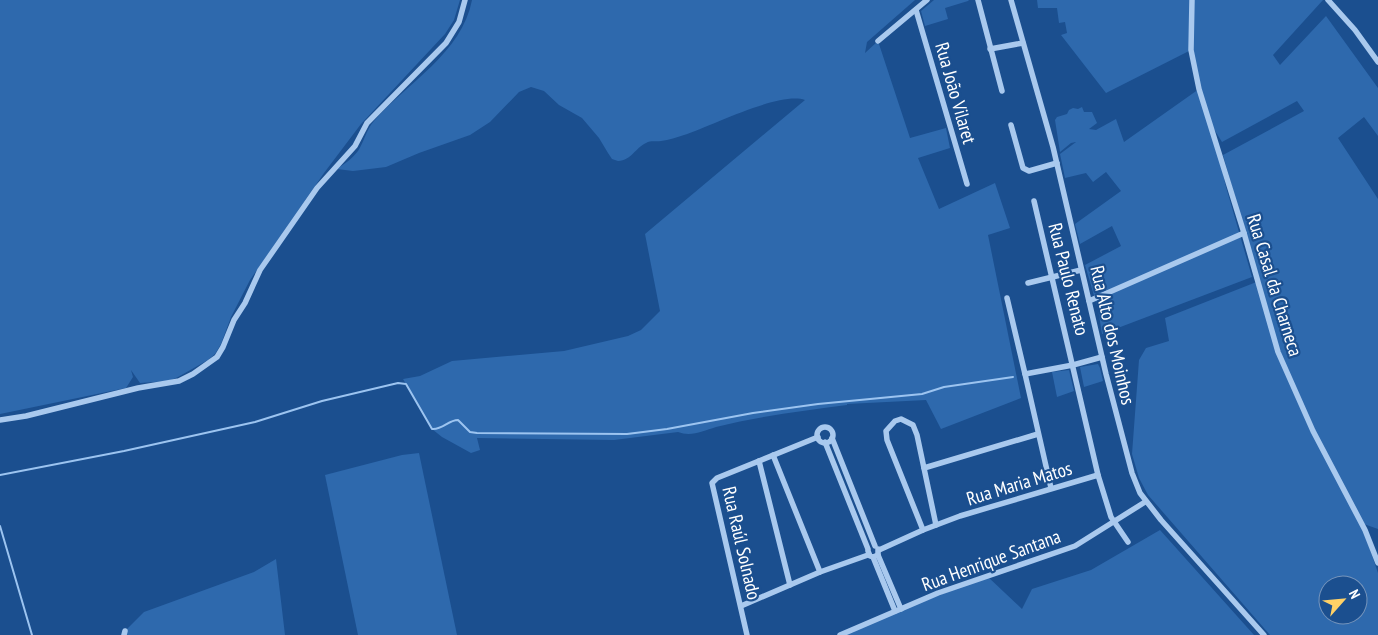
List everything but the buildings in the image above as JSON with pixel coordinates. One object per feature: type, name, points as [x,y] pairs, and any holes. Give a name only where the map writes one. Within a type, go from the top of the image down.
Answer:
[{"type":"street","points":[[0,420],[26,416],[138,388],[179,380],[193,374],[217,357],[224,347],[237,315],[245,303],[260,270],[323,180],[355,146],[367,123],[446,43],[458,22],[465,0]]},
{"type":"street","points":[[878,42],[927,0]]},
{"type":"street","points":[[978,0],[1002,91]]},
{"type":"street","name":"Rua Alto dos Moinhos","points":[[1011,0],[1057,163],[1102,358],[1132,474],[1145,502],[1264,635]]},
{"type":"street","name":"Rua Casal da Charneca","points":[[1192,0],[1192,50],[1199,89],[1244,233],[1278,352],[1313,431],[1365,530],[1378,564]]},
{"type":"street","points":[[1328,0],[1355,30],[1378,62]]},
{"type":"street","name":"Rua João Vilaret","points":[[916,10],[967,184]]},
{"type":"street","points":[[990,49],[1023,43]]},
{"type":"street","points":[[1011,125],[1023,168],[1029,171],[1057,163]]},
{"type":"street","name":"Rua Paulo Renato","points":[[1034,201],[1098,475]]},
{"type":"street","points":[[1089,301],[1244,233]]},
{"type":"street","points":[[1028,283],[1081,270]]},
{"type":"street","points":[[1007,298],[1051,488]]},
{"type":"street","points":[[1024,374],[1102,358]]},
{"type":"street","points":[[923,530],[887,440],[886,431],[895,421],[901,419],[913,425],[917,435],[936,525]]},
{"type":"street","points":[[874,552],[831,431],[825,427],[819,430],[818,437],[820,441],[825,442],[898,610]]},
{"type":"street","points":[[924,468],[1038,434]]},
{"type":"street","name":"Rua Raúl Solnado","points":[[747,635],[712,483],[717,478],[818,437]]},
{"type":"street","points":[[825,442],[832,438]]},
{"type":"street","points":[[772,455],[820,572]]},
{"type":"street","points":[[759,460],[790,585]]},
{"type":"street","name":"Rua Maria Matos","points":[[740,606],[936,525],[1098,475],[1111,517],[1128,542]]},
{"type":"street","name":"Rua Henrique Santana","points":[[840,635],[938,593],[1075,546],[1145,502]]},
{"type":"shaded area","points":[[0,0],[460,0],[454,20],[445,34],[361,124],[324,173],[250,280],[215,354],[208,360],[169,381],[140,383],[131,370],[133,377],[126,388],[0,414]]},
{"type":"shaded area","points":[[472,0],[915,0],[867,42],[865,53],[878,41],[910,138],[946,128],[950,148],[918,158],[939,209],[995,183],[1010,228],[988,235],[1021,398],[941,429],[926,400],[847,404],[748,420],[692,434],[678,432],[614,440],[477,438],[480,450],[471,453],[442,437],[432,429],[403,379],[420,376],[452,361],[564,351],[628,336],[641,330],[660,311],[645,234],[805,100],[779,100],[684,135],[664,141],[648,142],[627,158],[618,161],[612,159],[599,138],[582,118],[559,105],[544,91],[531,87],[519,92],[490,122],[470,135],[386,167],[353,171],[337,169],[351,159],[358,151],[374,121],[445,52],[457,36],[466,19]]},
{"type":"shaded area","points":[[934,0],[969,0],[945,8],[948,19],[925,26],[921,11]]},
{"type":"shaded area","points":[[1037,0],[1323,0],[1273,55],[1280,65],[1326,16],[1378,88],[1378,136],[1364,117],[1338,138],[1378,199],[1378,529],[1361,523],[1378,573],[1378,635],[1270,635],[1148,495],[1139,478],[1132,454],[1139,360],[1146,348],[1169,341],[1165,318],[1259,281],[1223,155],[1304,111],[1297,101],[1222,142],[1212,126],[1226,187],[1252,277],[1102,334],[1098,309],[1085,265],[1121,246],[1112,226],[1080,244],[1075,224],[1121,191],[1106,172],[1093,182],[1086,173],[1065,178],[1060,154],[1076,142],[1071,143],[1060,152],[1055,120],[1057,117],[1067,114],[1073,108],[1078,109],[1082,107],[1084,112],[1092,112],[1097,123],[1089,129],[1096,130],[1116,119],[1124,142],[1199,89],[1191,50],[1106,93],[1061,35],[1067,33],[1065,22],[1059,23],[1057,8],[1038,8]]},
{"type":"shaded area","points":[[1098,364],[1103,381],[1084,387],[1080,367]]},
{"type":"shaded area","points":[[1069,370],[1074,391],[1057,397],[1052,372]]},
{"type":"shaded area","points":[[419,453],[457,635],[358,635],[325,475],[402,455]]},
{"type":"shaded area","points":[[1160,530],[1254,635],[840,635],[987,576],[1022,609],[1032,589],[1091,570]]},
{"type":"shaded area","points":[[276,559],[285,635],[124,635],[125,631],[144,612],[254,572]]},
{"type":"waterway","points":[[0,475],[124,451],[255,422],[322,401],[398,383],[406,384],[432,429],[458,420],[470,432],[477,433],[627,434],[818,404],[922,394],[944,387],[1013,377]]},
{"type":"waterway","points":[[0,526],[32,635]]}]
